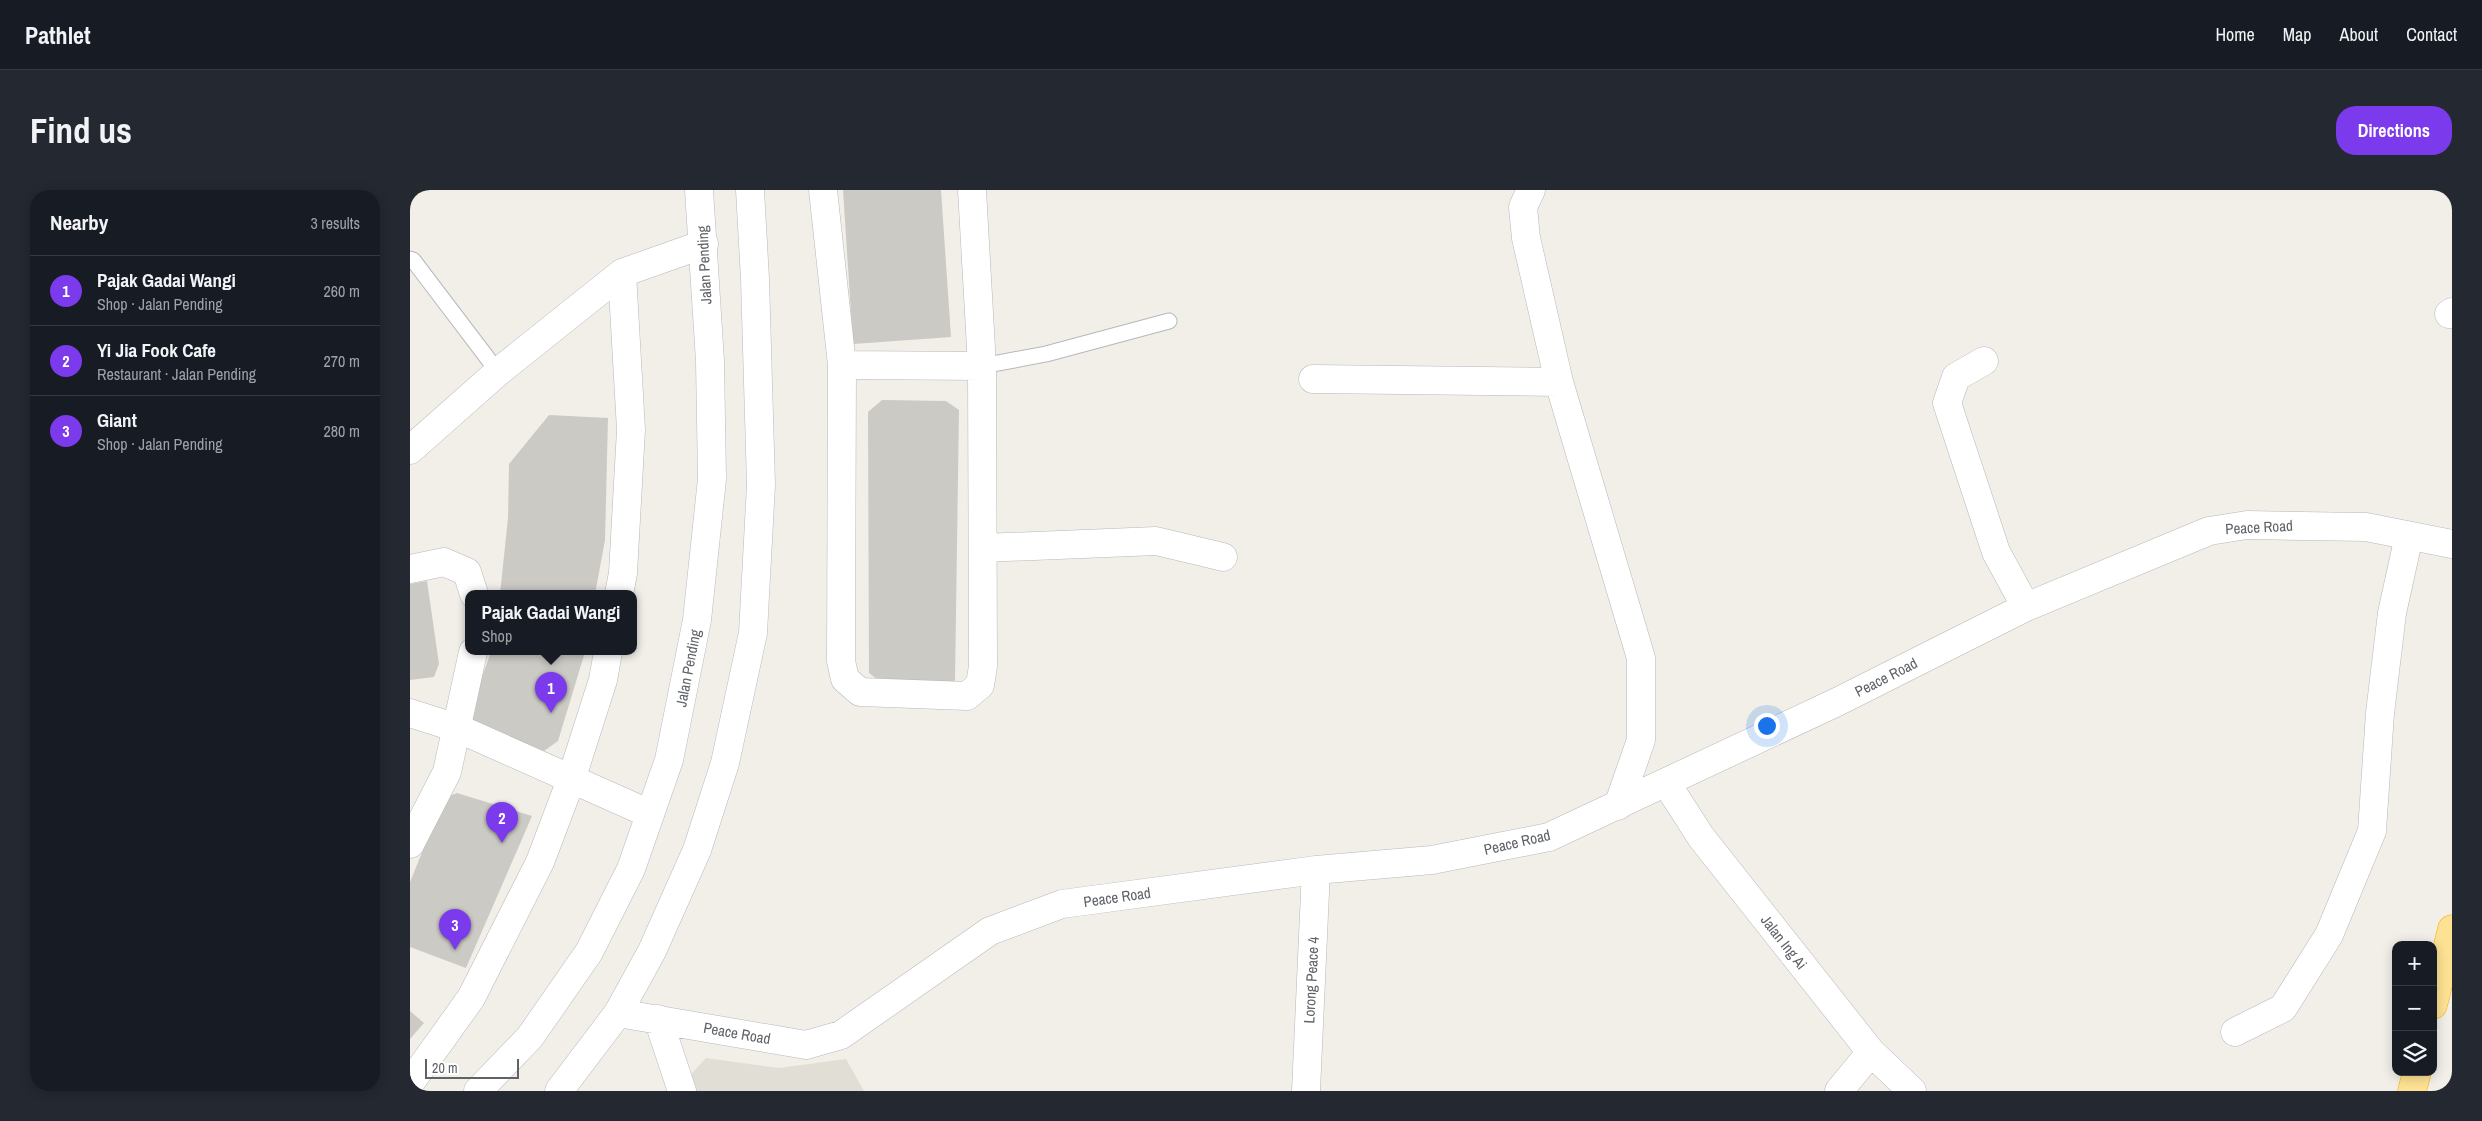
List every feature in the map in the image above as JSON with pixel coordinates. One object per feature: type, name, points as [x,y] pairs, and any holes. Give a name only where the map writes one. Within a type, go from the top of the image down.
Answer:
[{"type":"highway","points":[[2437,989],[2452,929]]},
{"type":"highway","points":[[2412,1091],[2415,1076]]},
{"type":"street","name":"Jalan Pending","points":[[478,1091],[530,1037],[589,952],[630,869],[669,760],[697,620],[711,488],[710,361],[704,244],[699,190]]},
{"type":"street","points":[[559,1091],[618,1013],[652,951],[697,850],[725,763],[753,632],[760,486],[755,279],[750,190]]},
{"type":"street","points":[[823,190],[842,366],[841,661],[845,679],[860,692],[967,696],[980,685],[983,666],[982,366],[972,190]]},
{"type":"street","points":[[1531,190],[1523,207],[1526,238],[1559,382],[1641,658],[1641,740],[1618,806]]},
{"type":"street","points":[[410,450],[498,372],[622,273],[704,244]]},
{"type":"street","points":[[620,590],[623,574],[632,430],[622,273]]},
{"type":"street","points":[[1984,361],[1956,377],[1947,403],[1996,552],[2026,606]]},
{"type":"street","points":[[842,366],[982,366]]},
{"type":"street","points":[[1313,379],[1559,382]]},
{"type":"street","name":"Peace Road","points":[[618,1013],[806,1045],[841,1035],[990,931],[1062,904],[1316,870],[1432,860],[1549,837],[1667,784],[1837,702],[2026,606],[2209,531],[2247,525],[2366,527],[2452,544]]},
{"type":"street","points":[[2236,1032],[2283,1008],[2328,935],[2372,831],[2380,713],[2392,613],[2409,536]]},
{"type":"street","points":[[983,548],[1156,541],[1223,557]]},
{"type":"street","points":[[410,569],[444,562],[468,572],[473,590]]},
{"type":"street","points":[[410,844],[447,772],[472,655]]},
{"type":"street","points":[[410,1083],[470,998],[540,862],[571,780],[603,680],[607,655]]},
{"type":"street","points":[[410,713],[458,728],[650,814]]},
{"type":"street","name":"Jalan Ing Ai","points":[[1667,784],[1701,837],[1871,1052],[1912,1091]]},
{"type":"street","name":"Lorong Peace 4","points":[[1306,1091],[1316,870]]},
{"type":"street","points":[[658,1019],[682,1091]]},
{"type":"street","points":[[1839,1091],[1871,1052]]},
{"type":"lane","points":[[410,259],[413,260],[498,372]]},
{"type":"lane","points":[[982,366],[1046,354],[1169,320]]},
{"type":"shaded area","points":[[706,1058],[779,1068],[846,1059],[864,1091],[675,1091]]},
{"type":"building","points":[[843,190],[941,190],[951,337],[853,344]]},
{"type":"building","points":[[882,400],[946,401],[959,410],[955,681],[879,681],[869,673],[868,412]]},
{"type":"building","points":[[549,415],[608,418],[605,540],[596,590],[500,590],[508,518],[509,464]]},
{"type":"building","points":[[427,581],[439,664],[434,677],[410,680],[410,584]]},
{"type":"building","points":[[490,655],[584,655],[558,741],[544,751],[477,727],[469,712]]},
{"type":"building","points":[[457,793],[532,816],[466,968],[410,947],[410,882],[444,798]]},
{"type":"building","points":[[410,1011],[424,1023],[410,1039]]},
{"type":"place","name":"Pajak Gadai Wangi","points":[[551,713]]},
{"type":"place","name":"Yi Jia Fook Cafe","points":[[502,843]]},
{"type":"place","name":"Giant","points":[[455,950]]}]
